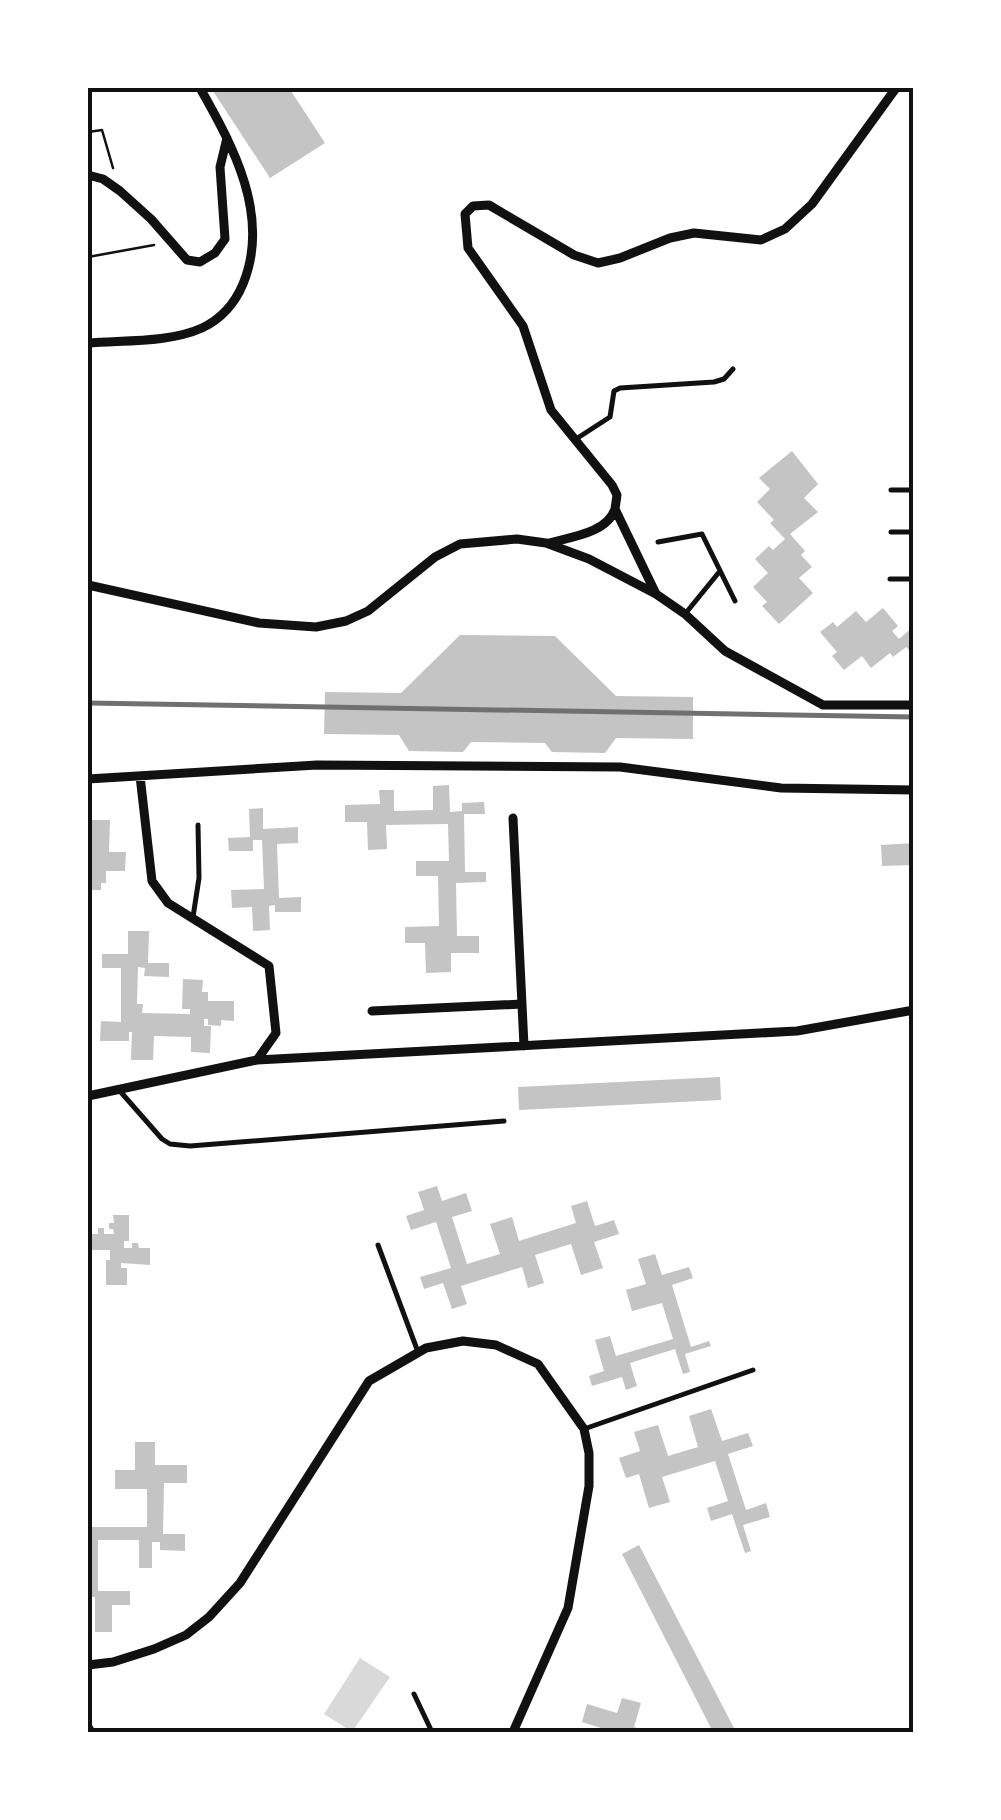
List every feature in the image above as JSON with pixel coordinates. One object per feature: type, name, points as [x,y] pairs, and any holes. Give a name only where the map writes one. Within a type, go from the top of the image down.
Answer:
[{"type":"street","points":[[88,343],[197,330],[216,321],[234,302],[246,277],[254,237],[246,189],[227,138],[200,88]]},
{"type":"street","points":[[546,543],[602,526],[613,517],[617,495],[552,410],[522,326],[468,248],[466,214],[473,206],[489,206],[574,255],[598,264],[694,233],[761,240],[786,229],[812,204],[896,88]]},
{"type":"street","points":[[88,175],[103,179],[120,191],[186,260],[200,262],[216,253],[224,238],[220,167],[227,138]]},
{"type":"street","points":[[616,509],[656,594]]},
{"type":"street","points":[[88,586],[259,622],[316,626],[346,621],[368,611],[434,557],[460,544],[495,539],[546,543],[589,559],[656,594],[726,651],[823,704],[914,705]]},
{"type":"street","points":[[88,779],[317,765],[620,767],[781,788],[914,790]]},
{"type":"street","points":[[140,776],[152,881],[168,903],[268,966],[276,1033],[257,1060]]},
{"type":"street","points":[[513,818],[524,1046]]},
{"type":"street","points":[[372,1011],[522,1004]]},
{"type":"street","points":[[88,1096],[257,1060],[797,1031],[914,1010]]},
{"type":"street","points":[[88,1665],[114,1662],[154,1648],[186,1635],[209,1617],[240,1584],[369,1381],[418,1352],[463,1341],[496,1346],[538,1364],[584,1429],[589,1486],[568,1608],[513,1732]]},
{"type":"lane","points":[[574,440],[610,417],[614,391],[620,388],[714,382],[733,370]]},
{"type":"lane","points":[[891,490],[914,490]]},
{"type":"lane","points":[[890,532],[914,532]]},
{"type":"lane","points":[[658,542],[702,534],[736,601]]},
{"type":"lane","points":[[685,614],[720,572]]},
{"type":"lane","points":[[890,579],[914,579]]},
{"type":"lane","points":[[194,917],[198,825]]},
{"type":"lane","points":[[117,1088],[162,1139],[190,1146],[504,1120]]},
{"type":"lane","points":[[378,1245],[418,1352]]},
{"type":"lane","points":[[584,1429],[753,1370]]},
{"type":"lane","points":[[414,1694],[432,1732]]},
{"type":"path","points":[[88,132],[102,130],[120,191]]},
{"type":"path","points":[[88,257],[135,251],[170,240]]},
{"type":"shaded area","points":[[360,1658],[390,1677],[352,1732],[324,1714]]},
{"type":"building","points":[[211,88],[289,88],[325,143],[270,178]]},
{"type":"building","points":[[792,451],[818,484],[804,498],[818,512],[790,534],[805,551],[801,555],[812,567],[799,578],[813,593],[779,624],[762,606],[767,602],[753,587],[768,573],[755,559],[769,546],[773,550],[785,539],[757,502],[770,489],[759,478]]},
{"type":"building","points":[[883,608],[898,626],[892,631],[899,639],[914,626],[914,655],[906,647],[893,657],[890,653],[871,668],[862,656],[844,670],[832,656],[837,652],[820,632],[833,622],[837,627],[856,611],[866,622]]},
{"type":"building","points":[[460,635],[555,636],[616,696],[693,697],[693,739],[616,738],[605,753],[552,752],[545,743],[471,742],[463,752],[409,751],[399,735],[324,734],[325,692],[401,693]]},
{"type":"building","points":[[449,785],[450,812],[462,811],[462,803],[484,802],[485,814],[464,814],[465,872],[486,872],[486,882],[456,883],[457,936],[479,936],[479,953],[451,953],[451,972],[426,973],[425,943],[405,943],[405,927],[439,926],[438,876],[416,876],[416,861],[449,861],[448,824],[386,825],[387,849],[368,850],[367,822],[345,822],[345,805],[380,804],[379,790],[394,790],[394,811],[433,810],[433,786]]},
{"type":"building","points":[[263,808],[263,829],[298,827],[298,843],[277,844],[279,898],[301,897],[301,912],[275,912],[275,905],[269,906],[270,930],[253,931],[252,907],[232,908],[231,890],[264,889],[262,840],[253,840],[253,851],[229,851],[228,838],[250,837],[249,809]]},
{"type":"building","points":[[92,820],[110,820],[109,852],[126,852],[125,871],[106,871],[106,883],[101,883],[101,890],[88,890]]},
{"type":"building","points":[[914,843],[914,865],[882,866],[881,845]]},
{"type":"building","points":[[128,931],[149,931],[148,963],[169,963],[169,977],[144,976],[145,968],[138,967],[137,1004],[143,1004],[142,1013],[190,1014],[190,1009],[182,1009],[183,979],[203,980],[202,992],[208,992],[208,1001],[234,1001],[234,1021],[221,1020],[221,1026],[208,1025],[208,1019],[204,1019],[204,1026],[211,1026],[210,1053],[191,1052],[191,1037],[154,1036],[153,1060],[131,1060],[132,1032],[129,1041],[100,1041],[101,1021],[121,1022],[121,968],[102,968],[102,954],[128,954]]},
{"type":"building","points":[[720,1077],[721,1100],[519,1110],[518,1087]]},
{"type":"building","points":[[437,1186],[442,1201],[466,1193],[472,1211],[452,1217],[467,1264],[500,1254],[490,1224],[512,1217],[519,1241],[576,1223],[571,1206],[587,1201],[595,1226],[614,1220],[619,1234],[594,1242],[603,1268],[581,1275],[571,1244],[535,1255],[544,1283],[528,1288],[522,1267],[461,1286],[467,1304],[452,1309],[443,1283],[424,1289],[420,1277],[451,1268],[436,1222],[411,1230],[406,1216],[424,1210],[418,1192]]},
{"type":"building","points":[[113,1215],[129,1215],[129,1241],[124,1241],[124,1248],[138,1243],[139,1248],[150,1248],[150,1265],[121,1263],[121,1268],[127,1268],[127,1285],[106,1285],[110,1250],[88,1250],[88,1234],[98,1234],[98,1228],[104,1228],[104,1234],[114,1234],[109,1229],[109,1223],[114,1223]]},
{"type":"building","points":[[655,1254],[662,1275],[689,1267],[693,1278],[672,1285],[691,1347],[709,1341],[711,1346],[685,1354],[690,1372],[683,1374],[675,1349],[630,1363],[637,1386],[626,1390],[622,1377],[592,1386],[589,1376],[604,1371],[595,1340],[610,1336],[616,1356],[673,1339],[662,1303],[632,1311],[626,1290],[646,1284],[638,1259]]},
{"type":"building","points":[[711,1409],[722,1441],[748,1433],[753,1446],[728,1454],[746,1510],[766,1503],[770,1517],[743,1525],[751,1551],[745,1553],[732,1514],[711,1521],[707,1508],[728,1501],[715,1461],[662,1477],[670,1502],[649,1508],[639,1474],[626,1478],[619,1458],[640,1451],[634,1432],[658,1425],[668,1456],[698,1447],[689,1416]]},
{"type":"building","points":[[135,1442],[155,1442],[155,1465],[187,1465],[187,1483],[164,1483],[163,1534],[185,1534],[185,1551],[160,1550],[160,1542],[152,1542],[152,1568],[139,1568],[139,1540],[98,1540],[98,1591],[130,1591],[130,1605],[112,1605],[112,1632],[95,1632],[95,1597],[88,1597],[88,1527],[147,1527],[147,1489],[115,1489],[115,1470],[135,1470]]},
{"type":"building","points":[[639,1545],[736,1732],[713,1732],[622,1554]]},
{"type":"building","points":[[622,1698],[641,1703],[634,1727],[650,1732],[600,1732],[601,1728],[582,1722],[587,1704],[617,1713]]},
{"type":"railway","points":[[88,703],[914,717]]}]
